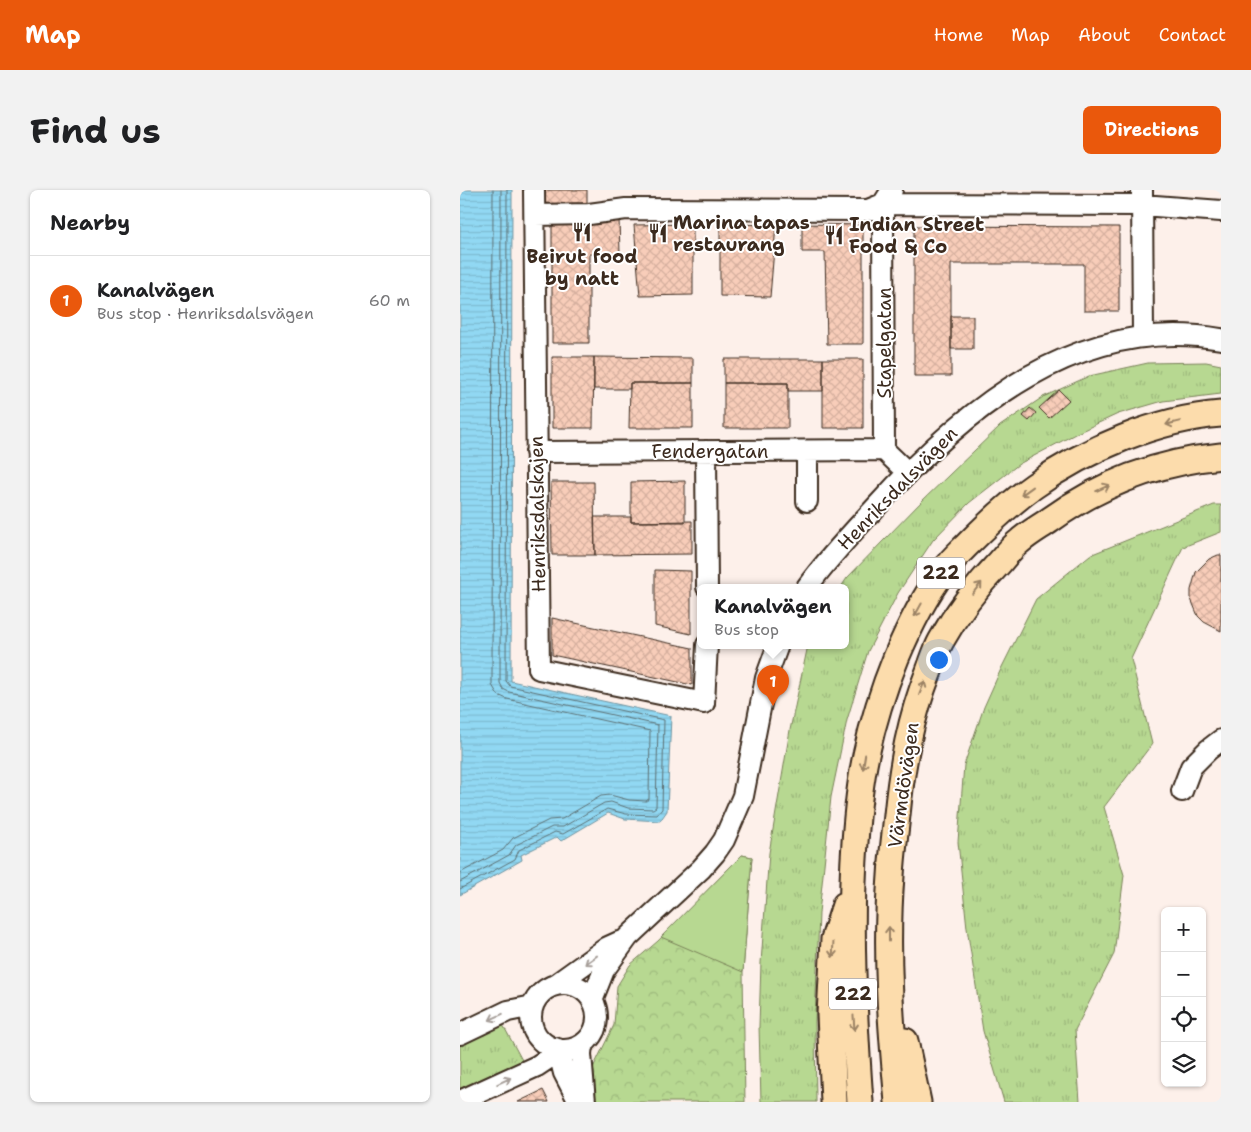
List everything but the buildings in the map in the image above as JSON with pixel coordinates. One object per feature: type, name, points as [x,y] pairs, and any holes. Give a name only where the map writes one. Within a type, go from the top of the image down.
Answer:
[{"type":"main road","name":"Värmdövägen","points":[[852,886],[860,790],[865,756],[875,718],[886,683],[914,617],[946,567],[994,517],[1023,493],[1056,470],[1092,450],[1168,423],[1206,415],[1221,414]]},
{"type":"main road","name":"Värmdövägen","points":[[890,983],[891,877],[901,772],[917,702],[940,642],[978,586],[1019,541],[1068,507],[1103,488],[1143,472],[1180,462],[1221,456]]},
{"type":"main road","points":[[834,1102],[830,1015],[834,939],[852,886]]},
{"type":"main road","name":"222","points":[[852,886],[853,1002],[860,1102]]},
{"type":"main road","points":[[890,983],[918,1102]]},
{"type":"main road","name":"222","points":[[890,983],[892,1036],[898,1102]]},
{"type":"street","name":"Henriksdalskajen","points":[[534,190],[539,669],[704,703],[707,649]]},
{"type":"street","points":[[534,215],[589,214],[626,209],[868,210],[888,197],[1142,198],[1221,211]]},
{"type":"street","name":"Stapelgatan","points":[[884,450],[888,197]]},
{"type":"street","points":[[1142,198],[1143,336]]},
{"type":"street","name":"Henriksdalsvägen","points":[[809,584],[825,563],[907,472],[963,421],[1005,390],[1045,366],[1088,349],[1126,338],[1164,334],[1206,336],[1221,339]]},
{"type":"street","points":[[807,450],[807,501]]},
{"type":"street","points":[[884,450],[907,472]]},
{"type":"street","name":"Fendergatan","points":[[536,452],[884,450]]},
{"type":"street","points":[[706,451],[707,584]]},
{"type":"street","points":[[592,1000],[604,970],[628,937],[716,853],[724,840],[743,796],[766,678],[777,649]]},
{"type":"street","points":[[1182,791],[1191,768],[1208,750],[1221,740]]},
{"type":"street","points":[[555,985],[566,984],[576,986],[592,1000],[596,1009],[597,1020],[588,1040],[582,1045],[569,1050],[556,1049],[547,1045],[539,1038],[533,1028],[531,1017],[533,1006],[538,997],[546,990],[608,947],[628,937]]},
{"type":"street","points":[[460,1034],[508,1011],[533,1006]]},
{"type":"street","points":[[582,1045],[585,1102]]},
{"type":"street","points":[[460,1101],[537,1066],[546,1060],[556,1049]]},
{"type":"street","points":[[556,1049],[564,1073],[579,1102]]},
{"type":"green space","points":[[1206,362],[1221,365],[1221,394],[1163,401],[1118,414],[1077,433],[1019,464],[969,503],[933,540],[898,593],[868,651],[847,720],[831,797],[819,913],[815,1022],[816,1102],[761,1102],[759,1026],[761,963],[769,853],[790,730],[807,649],[849,649],[849,584],[843,584],[847,578],[923,500],[1000,426],[1043,397],[1089,376],[1148,363]]},
{"type":"green space","points":[[1214,505],[1221,505],[1221,532],[1183,547],[1131,659],[1152,744],[1104,807],[1124,875],[1114,954],[1075,1030],[1080,1102],[1004,1102],[983,1031],[967,928],[958,842],[964,765],[984,707],[1036,599],[1090,555]]},
{"type":"green space","points":[[742,855],[752,857],[743,972],[745,1102],[596,1102],[592,1088],[592,1070],[614,1025],[617,986],[630,965],[658,941]]},
{"type":"green space","points":[[742,855],[752,857],[743,972],[661,937]]},
{"type":"green space","points":[[503,1025],[523,1062],[460,1092],[460,1045]]},
{"type":"water","points":[[460,190],[512,190],[511,681],[671,716],[667,811],[660,821],[625,819],[608,813],[561,841],[557,837],[521,855],[522,860],[460,895]]},
{"type":"place","name":"Beirut food by natt","points":[[582,232]]},
{"type":"place","name":"Marina tapas restaurang","points":[[658,233]]},
{"type":"place","name":"Indian Street Food & Co","points":[[834,235]]},
{"type":"place","name":"Kanalvägen","points":[[773,706]]}]
